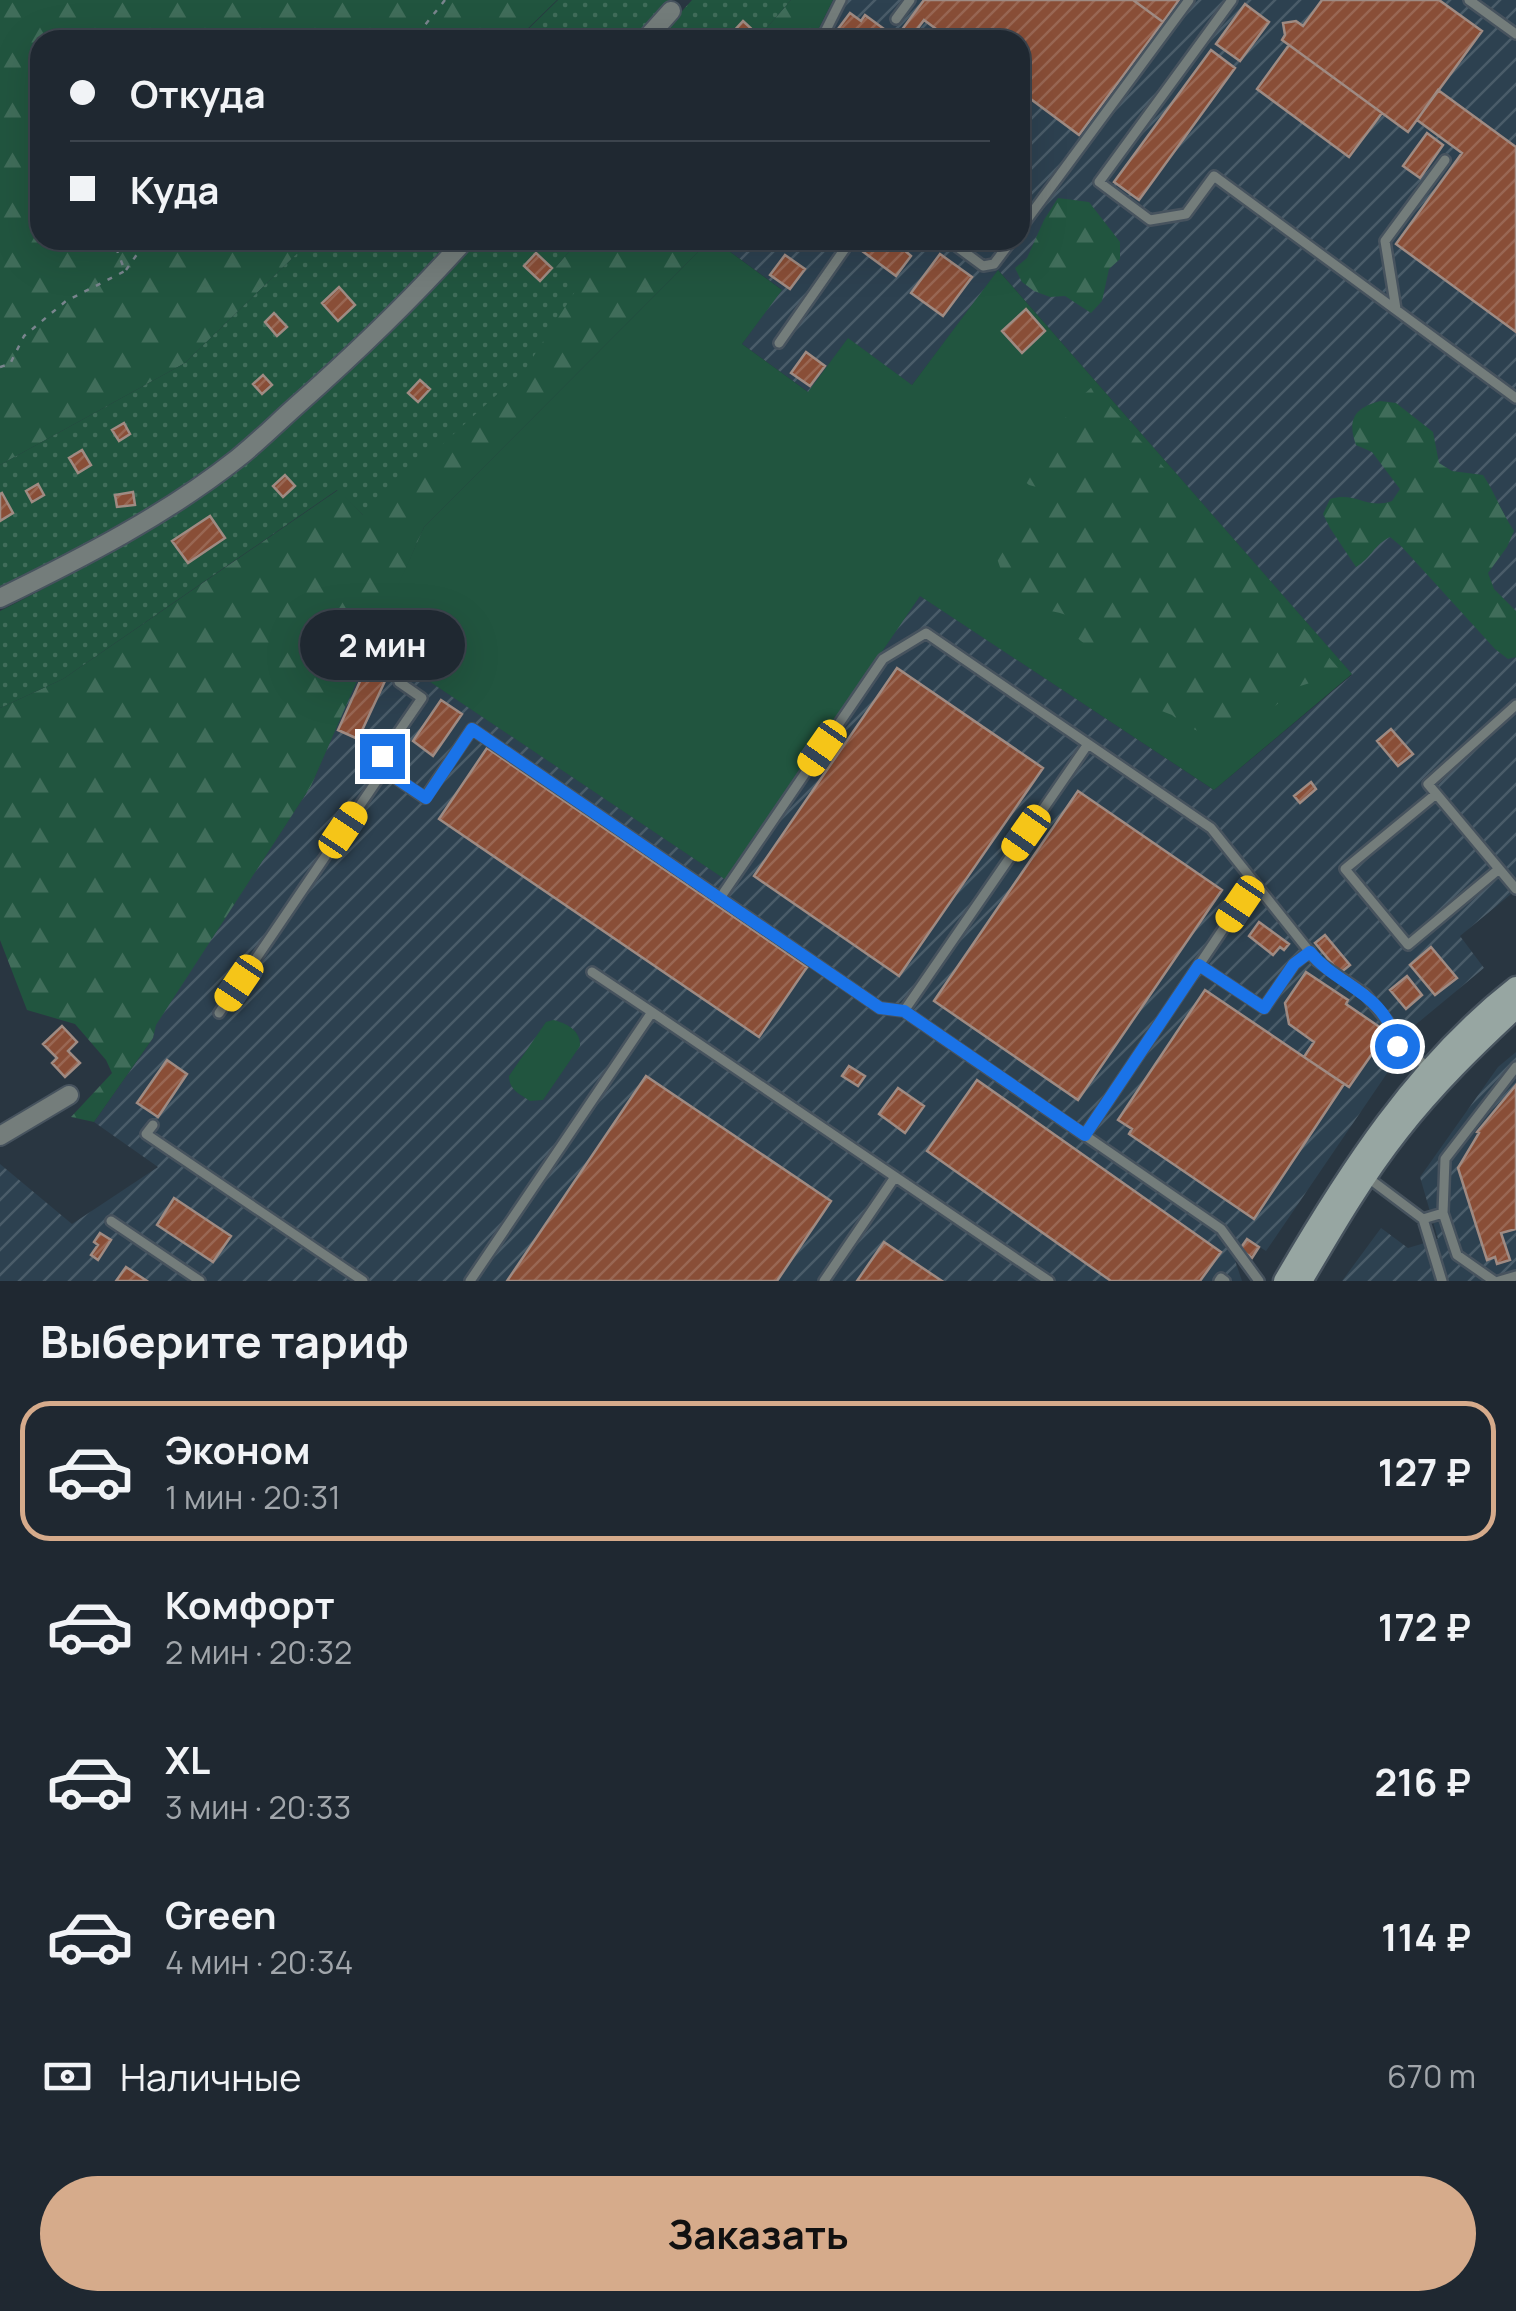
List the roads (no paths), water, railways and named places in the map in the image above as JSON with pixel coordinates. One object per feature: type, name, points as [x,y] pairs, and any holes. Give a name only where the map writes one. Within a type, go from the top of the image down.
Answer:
[{"type":"main road","points":[[1302,1281],[1454,1042],[1516,986]]},
{"type":"main road","points":[[1284,1281],[1335,1195],[1384,1125],[1437,1074],[1516,1008]]},
{"type":"street","points":[[654,30],[676,6]]},
{"type":"street","points":[[0,598],[165,508],[237,458],[343,364],[456,250]]},
{"type":"street","points":[[0,1136],[68,1095]]},
{"type":"lane","points":[[826,30],[841,0]]},
{"type":"lane","points":[[896,19],[910,0]]},
{"type":"lane","points":[[1030,215],[1189,0]]},
{"type":"lane","points":[[1232,0],[1099,182],[1150,220],[1186,214],[1214,176],[1516,398]]},
{"type":"lane","points":[[1469,0],[1516,34]]},
{"type":"lane","points":[[1396,310],[1385,241],[1444,160]]},
{"type":"lane","points":[[779,343],[843,250]]},
{"type":"lane","points":[[961,250],[983,266],[994,264],[1004,250]]},
{"type":"lane","points":[[720,898],[884,659],[926,633],[1211,828],[1318,961],[1365,994],[1394,1029],[1397,1046],[1437,1074]]},
{"type":"lane","points":[[218,1013],[384,770],[382,756],[422,698],[399,682]]},
{"type":"lane","points":[[1516,705],[1428,784],[1516,889]]},
{"type":"lane","points":[[384,770],[426,798],[472,729],[880,1008],[904,1011],[1221,1228],[1260,1281]]},
{"type":"lane","points":[[904,1011],[1088,744]]},
{"type":"lane","points":[[1436,794],[1346,870],[1408,944],[1499,869]]},
{"type":"lane","points":[[1085,1135],[1240,904],[1259,889]]},
{"type":"lane","points":[[1199,965],[1264,1008],[1294,964],[1310,952]]},
{"type":"lane","points":[[592,972],[1049,1281]]},
{"type":"lane","points":[[470,1281],[652,1012]]},
{"type":"lane","points":[[1516,1067],[1445,1159],[1443,1213],[1457,1255],[1497,1281],[1516,1276]]},
{"type":"lane","points":[[153,1125],[146,1134],[363,1281]]},
{"type":"lane","points":[[824,1281],[895,1177]]},
{"type":"lane","points":[[1367,1177],[1423,1219],[1442,1281]]},
{"type":"lane","points":[[1423,1219],[1443,1213]]},
{"type":"lane","points":[[111,1221],[200,1281]]}]
